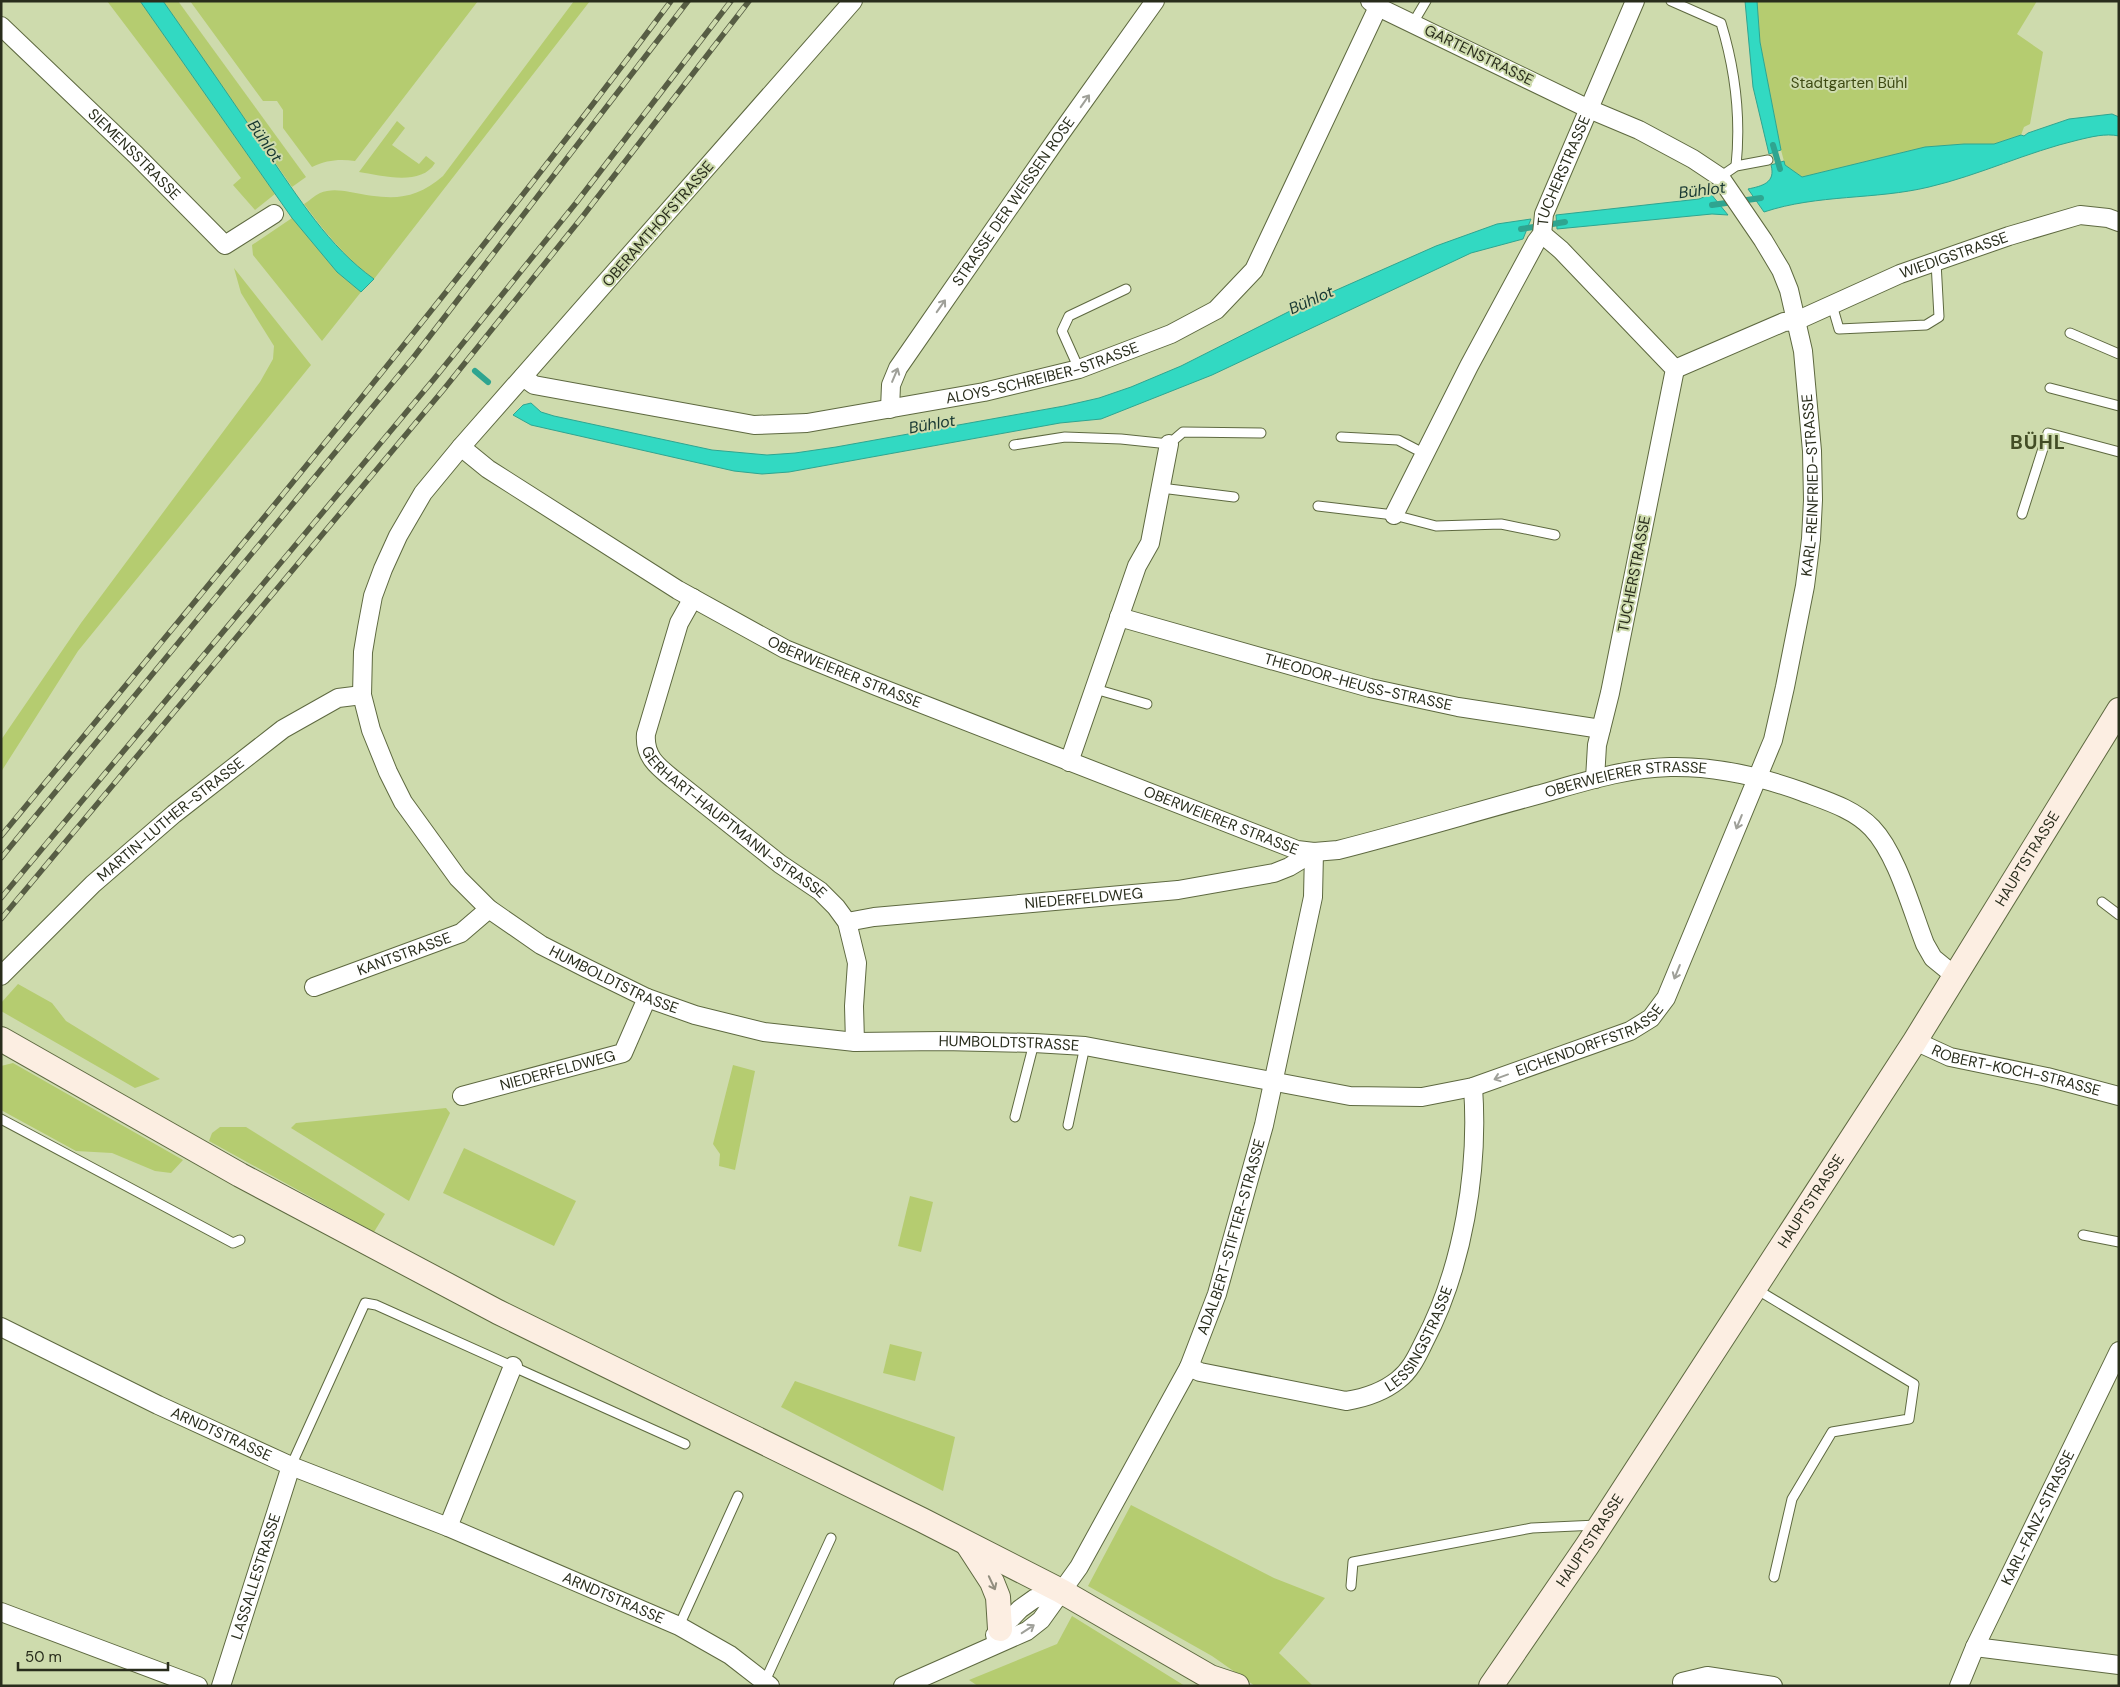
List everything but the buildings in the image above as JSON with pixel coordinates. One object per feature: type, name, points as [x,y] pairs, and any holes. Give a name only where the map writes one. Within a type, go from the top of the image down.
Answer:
[{"type":"street","name":"OBERAMTHOFSTRASSE","points":[[461,447],[853,1]]},
{"type":"street","name":"TUCHERSTRASSE","points":[[1394,515],[1425,454],[1543,238],[1544,214],[1635,1]]},
{"type":"street","name":"STRASSE DER WEISSEN ROSE","points":[[890,409],[891,385],[898,368],[1058,137],[1154,4]]},
{"type":"street","name":"ALOYS-SCHREIBER-STRASSE","points":[[522,377],[534,385],[754,425],[808,423],[984,392],[1078,369],[1171,334],[1216,310],[1254,270],[1374,4]]},
{"type":"street","name":"GARTENSTRASSE","points":[[1374,4],[1588,109]]},
{"type":"street","name":"SIEMENSSTRASSE","points":[[1,26],[136,155],[225,245],[274,214]]},
{"type":"street","name":"KARL-REINFRIED-STRASSE","points":[[1588,109],[1646,134],[1693,158],[1724,183],[1781,270],[1789,290],[1803,351],[1812,451],[1813,500],[1811,539],[1805,586],[1785,687],[1773,740],[1758,777]]},
{"type":"street","name":"WIEDIGSTRASSE","points":[[1796,320],[1900,274],[2009,236],[2080,215],[2108,218],[2119,222]]},
{"type":"street","name":"TUCHERSTRASSE","points":[[1543,238],[1675,369],[1610,693],[1597,745],[1595,779]]},
{"type":"street","points":[[1675,369],[1784,322],[1796,320]]},
{"type":"street","points":[[1069,762],[1137,566],[1150,543],[1169,444]]},
{"type":"street","name":"OBERWEIERER STRASSE","points":[[461,447],[488,469],[693,598],[785,649],[1297,850],[1314,852],[1340,849],[1595,779],[1647,768],[1671,767],[1758,777],[1838,804],[1873,829],[1892,858],[1925,944],[1933,958],[1955,976]]},
{"type":"street","name":"HUMBOLDTSTRASSE","points":[[461,447],[423,493],[398,536],[383,569],[373,596],[366,628],[362,695],[371,730],[388,772],[403,802],[458,878],[489,909],[541,945],[646,998],[695,1015],[754,1030],[855,1042],[943,1041],[1085,1046],[1273,1080]]},
{"type":"street","name":"GERHART-HAUPTMANN-STRASSE","points":[[693,598],[679,624],[646,734],[647,753],[673,779],[780,864],[820,891],[836,907],[847,922],[857,963],[854,1006],[855,1042]]},
{"type":"street","name":"THEODOR-HEUSS-STRASSE","points":[[1119,617],[1370,688],[1458,707],[1601,729]]},
{"type":"street","name":"MARTIN-LUTHER-STRASSE","points":[[1,976],[93,884],[174,814],[267,741],[283,729],[338,698],[362,695]]},
{"type":"street","name":"HAUPTSTRASSE","points":[[1491,1685],[1587,1546],[1915,1041],[2119,710]]},
{"type":"street","name":"EICHENDORFFSTRASSE","points":[[1273,1080],[1350,1096],[1422,1097],[1474,1088],[1630,1031],[1651,1018],[1666,998],[1758,777]]},
{"type":"street","name":"NIEDERFELDWEG","points":[[847,922],[874,917],[1178,890],[1274,873],[1289,867],[1314,852]]},
{"type":"street","name":"ADALBERT-STIFTER-STRASSE","points":[[904,1686],[984,1649],[1027,1632],[1041,1620],[1079,1567],[1189,1367],[1217,1294],[1264,1125],[1313,897],[1314,852]]},
{"type":"street","name":"KANTSTRASSE","points":[[314,987],[461,933],[489,909]]},
{"type":"street","name":"NIEDERFELDWEG","points":[[462,1096],[623,1053],[646,998]]},
{"type":"street","points":[[1,1039],[240,1175],[489,1307],[1062,1591],[1214,1681],[1237,1686]]},
{"type":"street","name":"ROBERT-KOCH-STRASSE","points":[[1915,1041],[1950,1058],[2048,1077],[2119,1096]]},
{"type":"street","name":"LESSINGSTRASSE","points":[[1189,1367],[1209,1374],[1346,1401],[1363,1399],[1382,1391],[1399,1379],[1412,1366],[1436,1320],[1446,1295],[1463,1228],[1470,1178],[1475,1115],[1474,1088]]},
{"type":"street","name":"ARNDTSTRASSE","points":[[1,1327],[158,1405],[290,1466],[448,1527],[679,1626],[730,1654],[767,1683]]},
{"type":"street","name":"KARL-FANZ-STRASSE","points":[[1959,1686],[1975,1647],[2113,1374],[2119,1351]]},
{"type":"street","points":[[448,1527],[513,1366]]},
{"type":"street","name":"LASSALLESTRASSE","points":[[221,1686],[290,1466]]},
{"type":"street","points":[[967,1544],[992,1582],[998,1597],[1000,1629]]},
{"type":"street","points":[[984,1649],[1000,1629],[1034,1599],[1062,1591]]},
{"type":"street","points":[[1,1612],[198,1686]]},
{"type":"street","points":[[1975,1647],[2119,1665]]},
{"type":"street","points":[[1682,1682],[1707,1676],[1773,1686]]},
{"type":"lane","points":[[1413,23],[1426,1]]},
{"type":"lane","points":[[1671,1],[1721,23],[1727,42],[1738,104],[1738,149],[1736,166],[1724,183]]},
{"type":"lane","points":[[1736,166],[1768,160]]},
{"type":"lane","points":[[1832,305],[1839,329],[1926,325],[1939,317],[1936,262]]},
{"type":"lane","points":[[1078,369],[1062,331],[1069,316],[1126,289]]},
{"type":"lane","points":[[2070,333],[2119,354]]},
{"type":"lane","points":[[2050,388],[2119,406]]},
{"type":"lane","points":[[1014,445],[1065,437],[1122,439],[1169,444],[1183,432],[1261,434]]},
{"type":"lane","points":[[2022,514],[2048,433],[2119,452]]},
{"type":"lane","points":[[1341,437],[1398,440],[1425,454]]},
{"type":"lane","points":[[1161,488],[1234,496]]},
{"type":"lane","points":[[1318,506],[1394,515],[1436,526],[1501,524],[1555,535]]},
{"type":"lane","points":[[1095,689],[1147,704]]},
{"type":"lane","points":[[2102,902],[2119,915]]},
{"type":"lane","points":[[1016,1117],[1034,1043]]},
{"type":"lane","points":[[1068,1125],[1085,1046]]},
{"type":"lane","points":[[1,1119],[191,1222],[233,1243],[240,1240]]},
{"type":"lane","points":[[2083,1235],[2119,1242]]},
{"type":"lane","points":[[1753,1288],[1914,1384],[1909,1419],[1832,1432],[1792,1499],[1774,1576]]},
{"type":"lane","points":[[290,1466],[364,1302],[376,1305],[685,1444]]},
{"type":"lane","points":[[679,1626],[738,1496]]},
{"type":"lane","points":[[1351,1586],[1353,1562],[1532,1528],[1600,1524]]},
{"type":"lane","points":[[767,1683],[831,1538]]},
{"type":"green space","points":[[107,1],[140,1],[275,194],[255,210],[233,185],[241,178]]},
{"type":"green space","points":[[163,1],[178,1],[306,177],[292,187]]},
{"type":"green space","points":[[190,1],[478,1],[355,161],[333,161],[312,167],[283,128],[283,110],[277,101],[263,101]]},
{"type":"green space","points":[[574,1],[590,1],[374,279],[345,254],[304,204],[318,194],[327,191],[338,190],[376,196],[399,197],[421,191],[432,185],[443,176]]},
{"type":"green space","name":"Stadtgarten Bühl","points":[[1757,1],[2037,1],[2017,34],[2043,52],[2030,124],[2024,127],[2021,135],[1994,144],[1925,147],[1802,177],[1785,165],[1781,150],[1760,42]]},
{"type":"green space","points":[[397,121],[405,128],[392,145],[419,164],[426,156],[435,163],[429,170],[420,175],[410,177],[389,177],[359,172]]},
{"type":"green space","points":[[292,218],[337,272],[361,292],[322,341],[253,255],[252,245]]},
{"type":"green space","points":[[234,268],[311,365],[78,651],[1,772],[1,740],[81,623],[260,382],[273,359],[274,346],[241,293]]},
{"type":"green space","points":[[18,984],[52,1003],[66,1021],[160,1079],[135,1088],[1,1011],[1,1003]]},
{"type":"green space","points":[[13,1063],[183,1160],[171,1173],[155,1171],[112,1153],[76,1151],[1,1110],[1,1066]]},
{"type":"green space","points":[[733,1065],[755,1071],[735,1170],[719,1166],[720,1154],[713,1144]]},
{"type":"green space","points":[[446,1108],[450,1113],[409,1201],[291,1128],[296,1123]]},
{"type":"green space","points":[[220,1127],[246,1127],[385,1214],[374,1232],[209,1141],[212,1133]]},
{"type":"green space","points":[[464,1148],[576,1201],[554,1246],[443,1193]]},
{"type":"green space","points":[[910,1196],[933,1202],[921,1252],[898,1246]]},
{"type":"green space","points":[[890,1344],[922,1352],[915,1381],[883,1373]]},
{"type":"green space","points":[[795,1381],[955,1437],[943,1491],[781,1407]]},
{"type":"green space","points":[[1131,1505],[1274,1578],[1325,1598],[1279,1653],[1313,1686],[1255,1686],[1212,1656],[1088,1586]]},
{"type":"green space","points":[[1072,1616],[1185,1686],[978,1686],[969,1680],[1057,1644]]},
{"type":"water","points":[[140,1],[163,1],[315,220],[343,252],[374,279],[361,292],[337,272],[292,218]]},
{"type":"water","points":[[1745,1],[1757,1],[1760,42],[1781,150],[1769,154],[1753,87]]},
{"type":"water","points":[[2112,114],[2119,117],[2119,136],[2098,136],[2059,145],[1929,187],[1888,194],[1805,202],[1764,212],[1748,189],[1767,183],[1771,176],[1771,165],[1784,161],[1785,165],[1802,177],[1925,147],[1994,144],[2021,135],[2024,136],[2069,119]]},
{"type":"water","points":[[1711,194],[1728,215],[1712,214],[1557,229],[1556,215],[1699,199]]},
{"type":"water","points":[[1531,219],[1523,239],[1471,253],[1212,375],[1101,419],[1060,423],[789,472],[762,474],[734,471],[531,425],[513,415],[523,405],[531,403],[541,412],[554,416],[712,450],[767,455],[836,447],[1064,406],[1099,398],[1181,366],[1298,307],[1436,246],[1497,224]]},
{"type":"waterway","points":[[1773,145],[1780,169]]},
{"type":"waterway","name":"Bühlot","points":[[1712,205],[1761,198]]},
{"type":"waterway","name":"Bühlot","points":[[1521,229],[1565,222]]},
{"type":"waterway","name":"Bühlot","points":[[475,371],[488,382]]},
{"type":"railway","points":[[1,836],[341,423],[508,213],[671,1]]},
{"type":"railway","points":[[1,858],[413,358],[688,1]]},
{"type":"railway","points":[[1,898],[434,379],[576,203],[731,1]]},
{"type":"railway","points":[[1,919],[444,389],[583,216],[749,1]]},
{"type":"district","name":"BÜHL","points":[[2038,442]]}]
